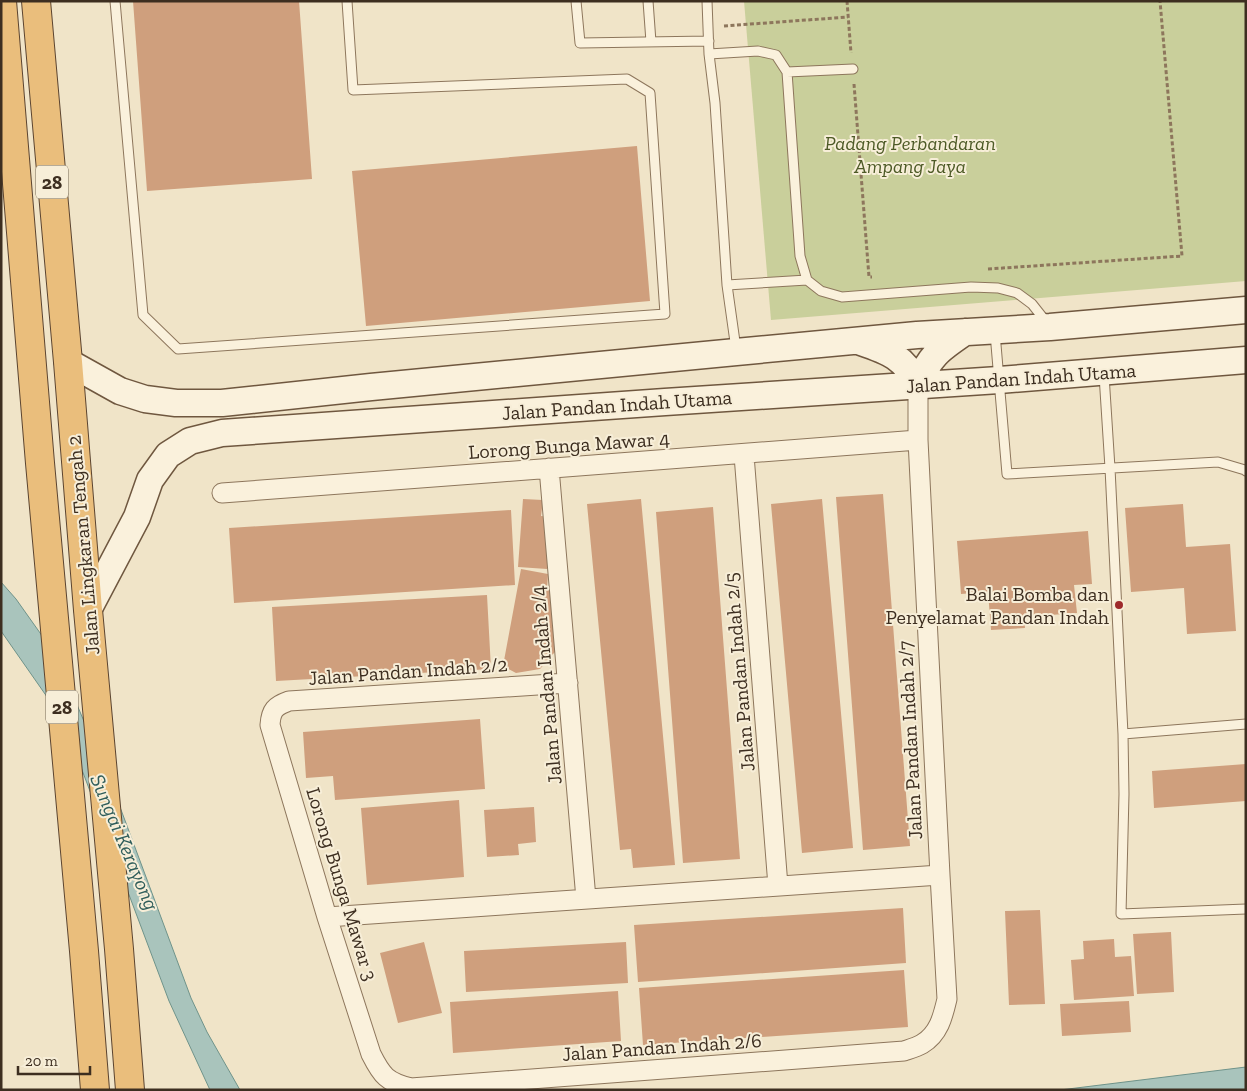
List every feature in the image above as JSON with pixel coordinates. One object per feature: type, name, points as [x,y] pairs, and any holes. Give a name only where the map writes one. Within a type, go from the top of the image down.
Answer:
[{"type":"highway","name":"Jalan Lingkaran Tengah 2","points":[[2,1],[40,463],[84,951],[94,1090]]},
{"type":"highway","name":"Jalan Lingkaran Tengah 2","points":[[36,1],[130,1090]]},
{"type":"highway","points":[[82,1090],[90,1024]]},
{"type":"main road","name":"Jalan Pandan Indah Utama","points":[[68,362],[120,391],[145,399],[176,404],[222,404],[371,387],[736,352],[1246,310]]},
{"type":"main road","points":[[918,385],[930,361],[938,352],[965,332]]},
{"type":"main road","points":[[857,341],[895,356],[912,372],[918,385]]},
{"type":"main road","name":"Jalan Pandan Indah Utama","points":[[88,610],[137,517],[150,480],[168,456],[190,441],[222,433],[999,380],[1246,360]]},
{"type":"street","name":"Jalan Pandan Indah 2/7","points":[[918,385],[918,440],[947,999],[944,1015],[937,1030]]},
{"type":"street","name":"Lorong Bunga Mawar 4","points":[[222,493],[744,455],[918,440]]},
{"type":"street","name":"Jalan Pandan Indah 2/5","points":[[744,455],[778,886]]},
{"type":"street","name":"Jalan Pandan Indah 2/4","points":[[550,468],[586,899]]},
{"type":"street","name":"Jalan Pandan Indah 2/2","points":[[280,704],[288,701],[568,683]]},
{"type":"street","name":"Lorong Bunga Mawar 3","points":[[280,704],[270,716],[270,725],[327,917],[371,1054],[386,1078]]},
{"type":"street","points":[[327,917],[940,875]]},
{"type":"street","name":"Jalan Pandan Indah 2/6","points":[[386,1078],[396,1084],[411,1088],[904,1051],[923,1043],[937,1030]]},
{"type":"lane","points":[[115,1],[144,315],[178,350],[665,314],[650,93],[627,79],[352,90],[347,1]]},
{"type":"lane","points":[[576,1],[580,43],[709,41]]},
{"type":"lane","points":[[648,1],[651,42]]},
{"type":"lane","points":[[707,1],[727,285],[736,352]]},
{"type":"lane","points":[[710,54],[758,51],[776,55],[787,72],[800,256],[807,280],[821,291],[842,297],[971,287],[998,288],[1017,293],[1032,304],[1050,326]]},
{"type":"lane","points":[[787,72],[852,69]]},
{"type":"lane","points":[[727,285],[807,280]]},
{"type":"lane","points":[[994,330],[1007,474],[1218,462],[1246,471]]},
{"type":"lane","points":[[1104,372],[1123,734],[1124,794],[1121,914],[1246,909]]},
{"type":"lane","points":[[1123,734],[1246,724]]},
{"type":"path","points":[[847,1],[869,277],[878,276]]},
{"type":"path","points":[[986,269],[1182,256],[1160,1]]},
{"type":"path","points":[[709,27],[848,17]]},
{"type":"green space","name":"Padang Perbandaran Ampang Jaya","points":[[744,1],[1246,1],[1246,281],[771,320]]},
{"type":"water","name":"Sungai Kerayong","points":[[1,582],[16,599],[50,647],[72,693],[117,799],[191,998],[207,1032],[240,1090],[210,1090],[169,1001],[73,746],[52,704],[1,631]]},
{"type":"water","points":[[1246,1067],[1246,1090],[1060,1090]]},
{"type":"building","points":[[133,1],[299,1],[312,179],[147,191]]},
{"type":"building","points":[[637,146],[650,301],[366,326],[352,171]]},
{"type":"building","points":[[883,494],[910,846],[863,850],[836,497]]},
{"type":"building","points":[[523,499],[543,500],[541,516],[551,517],[547,569],[518,567]]},
{"type":"building","points":[[641,499],[675,865],[633,868],[631,849],[620,850],[587,504]]},
{"type":"building","points":[[822,499],[853,848],[802,853],[771,504]]},
{"type":"building","points":[[1183,504],[1186,547],[1230,544],[1236,631],[1187,634],[1184,588],[1131,592],[1125,508]]},
{"type":"building","points":[[713,507],[740,859],[683,863],[656,512]]},
{"type":"building","points":[[511,510],[515,585],[234,603],[229,528]]},
{"type":"building","points":[[1088,531],[1092,584],[1074,585],[1077,613],[1024,617],[1025,628],[991,630],[988,592],[961,594],[957,541]]},
{"type":"building","points":[[521,569],[548,574],[547,589],[557,592],[561,645],[540,669],[516,673],[503,666]]},
{"type":"building","points":[[487,595],[491,669],[276,681],[272,607]]},
{"type":"building","points":[[480,719],[485,789],[335,800],[333,776],[306,778],[303,732]]},
{"type":"building","points":[[1246,764],[1246,801],[1154,808],[1152,771]]},
{"type":"building","points":[[459,800],[464,877],[367,885],[361,808]]},
{"type":"building","points":[[534,807],[536,842],[518,844],[519,855],[487,857],[484,810]]},
{"type":"building","points":[[903,908],[906,963],[638,982],[634,925]]},
{"type":"building","points":[[1040,910],[1045,1004],[1009,1005],[1005,911]]},
{"type":"building","points":[[1171,932],[1174,992],[1137,994],[1133,934]]},
{"type":"building","points":[[1114,939],[1115,957],[1131,956],[1134,996],[1074,1000],[1071,960],[1084,959],[1083,941]]},
{"type":"building","points":[[424,942],[442,1013],[398,1023],[380,953]]},
{"type":"building","points":[[626,942],[628,983],[466,992],[464,951]]},
{"type":"building","points":[[904,970],[908,1027],[643,1045],[639,988]]},
{"type":"building","points":[[618,991],[621,1041],[453,1053],[450,1002]]},
{"type":"building","points":[[1129,1001],[1131,1032],[1062,1036],[1060,1004]]},
{"type":"place","name":"Balai Bomba dan Penyelamat Pandan Indah","points":[[1119,605]]}]
